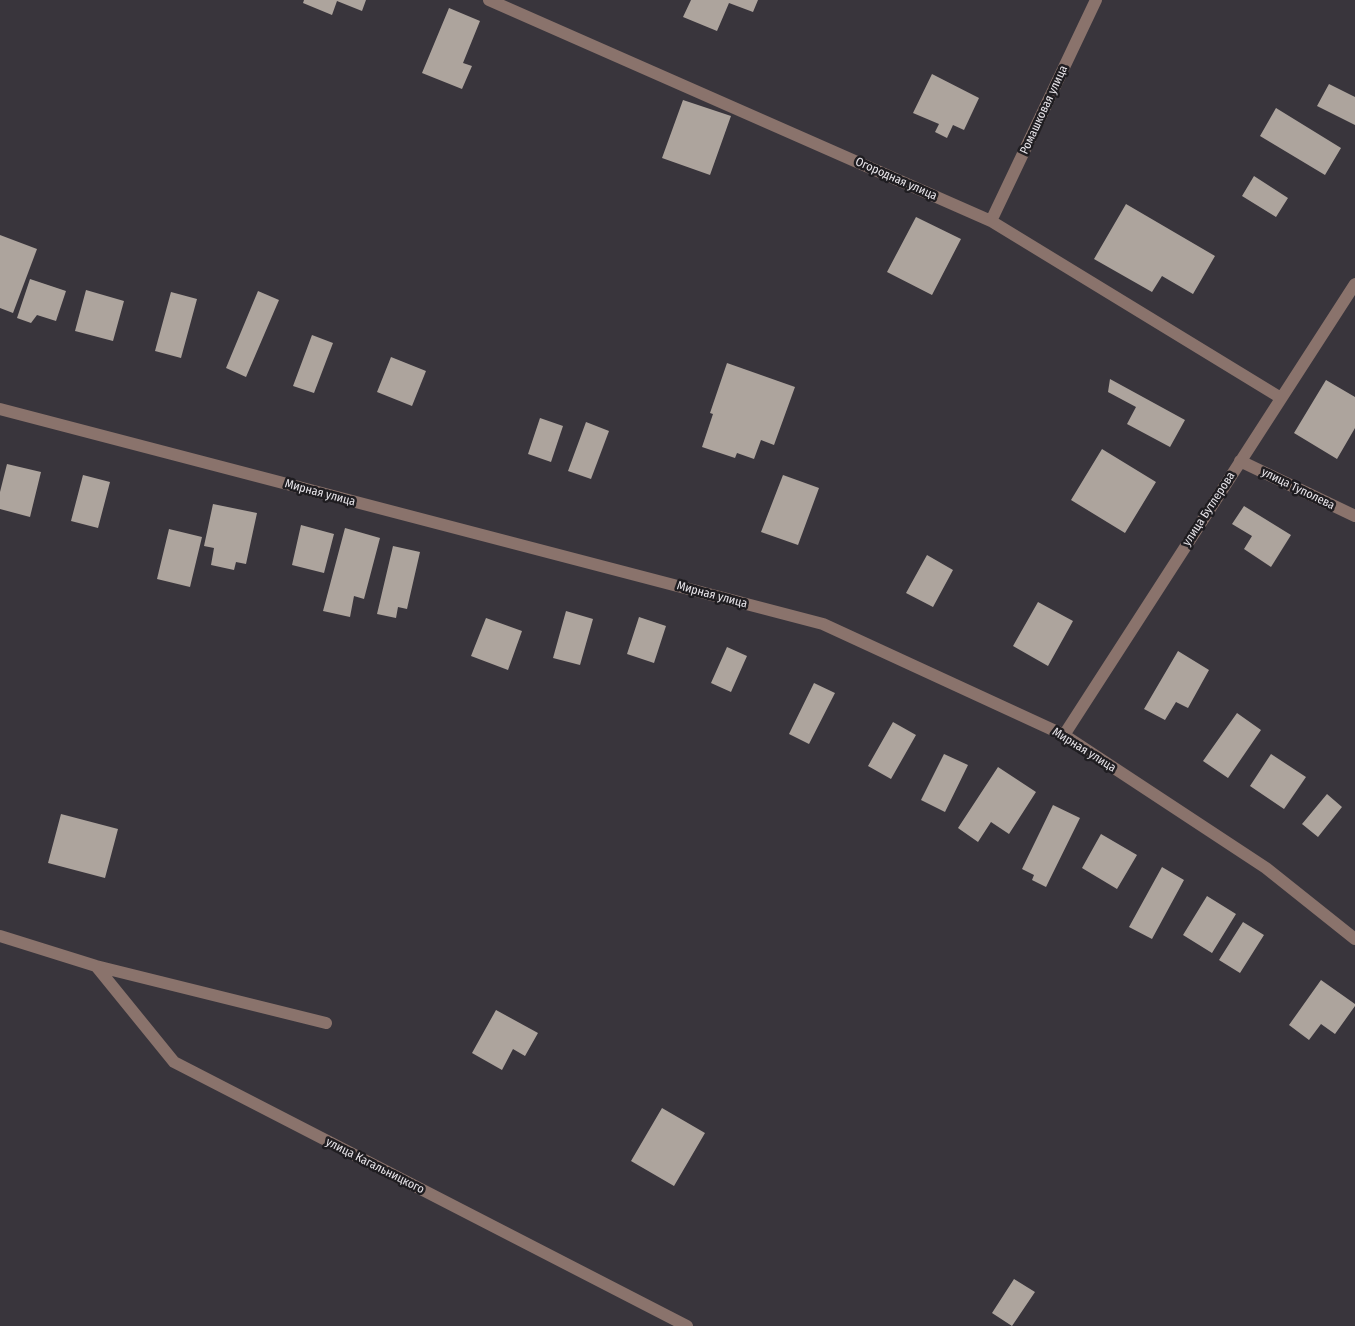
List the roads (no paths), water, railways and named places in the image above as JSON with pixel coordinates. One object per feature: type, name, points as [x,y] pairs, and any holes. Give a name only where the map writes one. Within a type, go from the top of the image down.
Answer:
[{"type":"street","name":"Огородная улица","points":[[489,0],[991,221],[1281,398]]},
{"type":"street","name":"Ромашковая улица","points":[[991,221],[1096,0]]},
{"type":"street","name":"улица Бутлерова","points":[[1064,735],[1355,284]]},
{"type":"street","name":"Мирная улица","points":[[0,409],[823,624],[1064,735],[1266,868],[1355,939]]},
{"type":"street","name":"улица Туполева","points":[[1240,461],[1355,516]]},
{"type":"street","points":[[0,936],[96,966],[326,1023]]},
{"type":"street","name":"улица Кагальницкого","points":[[96,966],[174,1062],[687,1326]]}]
